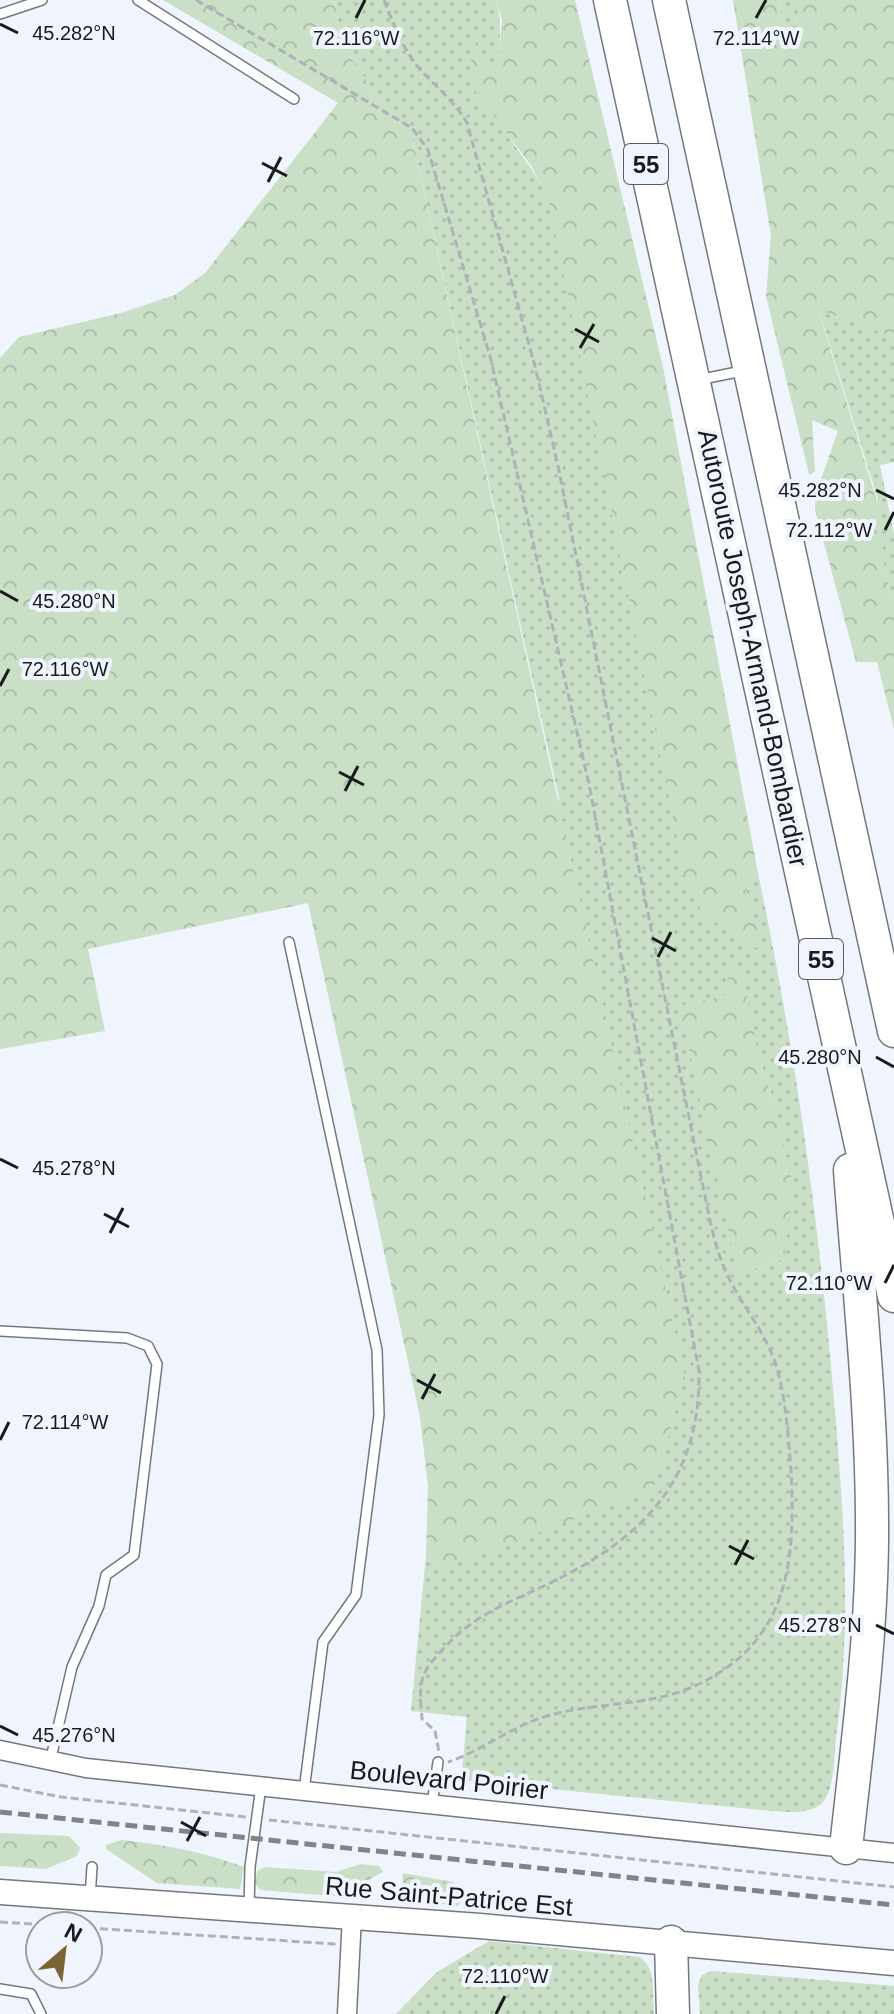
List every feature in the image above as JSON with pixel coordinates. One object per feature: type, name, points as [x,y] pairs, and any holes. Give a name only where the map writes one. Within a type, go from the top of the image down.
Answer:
[{"type":"highway","name":"Autoroute Joseph-Armand-Bombardier","points":[[610,0],[894,1296]]},
{"type":"highway","name":"55","points":[[669,0],[894,1031]]},
{"type":"highway","points":[[840,1047],[869,1401],[872,1538],[865,1670],[846,1848]]},
{"type":"highway","points":[[671,1942],[673,2014]]},
{"type":"street","name":"Boulevard Poirier","points":[[0,1750],[50,1762],[894,1853]]},
{"type":"street","name":"Rue Saint-Patrice Est","points":[[0,1892],[352,1916],[894,1963]]},
{"type":"street","points":[[347,2014],[352,1916]]},
{"type":"lane","points":[[0,14],[42,0]]},
{"type":"lane","points":[[138,0],[294,99]]},
{"type":"lane","points":[[694,380],[750,369]]},
{"type":"lane","points":[[289,942],[377,1350],[380,1386],[356,1595],[323,1642],[304,1791]]},
{"type":"lane","points":[[0,1331],[127,1338],[148,1346],[157,1364],[134,1555],[106,1575],[99,1606],[72,1667],[50,1762]]},
{"type":"lane","points":[[432,1805],[438,1762]]},
{"type":"lane","points":[[249,1909],[261,1786]]},
{"type":"lane","points":[[90,1898],[92,1867]]},
{"type":"lane","points":[[0,1989],[31,1994],[41,2014]]},
{"type":"path","points":[[196,0],[412,128],[428,150],[490,356],[583,754],[699,1371],[699,1405],[694,1437],[685,1463],[657,1507],[617,1545],[580,1569],[470,1623],[425,1671],[421,1688],[422,1719],[438,1738],[438,1762],[454,1761],[544,1716],[661,1698],[700,1683],[731,1665],[759,1639],[778,1606],[788,1569],[793,1505],[780,1380],[770,1350],[720,1257],[700,1172],[582,581],[535,366],[467,123],[409,54],[384,0]]},
{"type":"path","points":[[373,1770],[382,1771]]},
{"type":"path","points":[[0,1785],[61,1797],[894,1887]]},
{"type":"path","points":[[0,1922],[24,1924]]},
{"type":"path","points":[[104,1929],[351,1945]]},
{"type":"green space","points":[[163,0],[334,0],[343,46],[381,101],[412,137],[685,1378],[653,1490],[438,1570],[426,1555],[428,1486],[420,1417],[308,903],[88,949],[105,1031],[0,1049],[0,358],[19,337],[121,313],[175,295],[205,273],[338,103]]},
{"type":"green space","points":[[334,0],[496,0],[500,31],[497,80],[500,113],[510,137],[545,191],[553,213],[569,298],[736,934],[762,951],[744,883],[758,873],[794,1065],[812,1194],[827,1323],[843,1519],[844,1650],[833,1771],[823,1802],[805,1811],[771,1811],[461,1780],[467,1717],[411,1711],[426,1555],[438,1570],[559,798],[412,137],[381,101],[343,46]],"holes":[[[726,995],[759,1058],[777,1111],[784,1259],[751,1270],[681,1006]]]},
{"type":"green space","points":[[496,0],[575,0],[663,367],[758,873],[745,883],[763,952],[704,915],[686,883],[549,201],[532,167],[469,82],[472,39],[497,74],[502,20]]},
{"type":"green space","points":[[733,0],[780,0],[783,34],[792,35],[801,0],[894,0],[894,337],[818,309],[880,511],[885,575],[894,601],[894,729],[877,662],[856,662],[815,510],[815,496],[838,431],[812,420],[815,472],[809,474],[766,296],[771,236]]},
{"type":"green space","points":[[780,0],[801,0],[792,35],[783,34]]},
{"type":"green space","points":[[818,308],[894,337],[894,462],[880,465],[894,534],[894,601],[885,575],[877,496]]},
{"type":"green space","points":[[729,966],[742,971],[759,1058],[777,1111],[793,1188],[784,1259],[751,1270],[739,1281],[680,1006],[726,995]]},
{"type":"green space","points":[[0,1833],[69,1836],[80,1848],[77,1856],[46,1869],[0,1866]]},
{"type":"green space","points":[[121,1840],[183,1849],[244,1867],[240,1889],[157,1883],[106,1849],[106,1845]]},
{"type":"green space","points":[[361,1864],[379,1866],[383,1872],[370,1879],[368,1899],[260,1890],[255,1883],[257,1871],[265,1867],[336,1872]]},
{"type":"green space","points":[[403,1873],[453,1882],[468,1892],[458,1906],[401,1899]]},
{"type":"green space","points":[[489,1941],[639,1957],[649,1967],[651,1974],[654,2014],[396,2014],[437,1972]]},
{"type":"green space","points":[[712,1971],[894,1986],[894,2014],[700,2014],[698,1985],[702,1975]]},
{"type":"railway","points":[[0,1812],[894,1905]]}]
